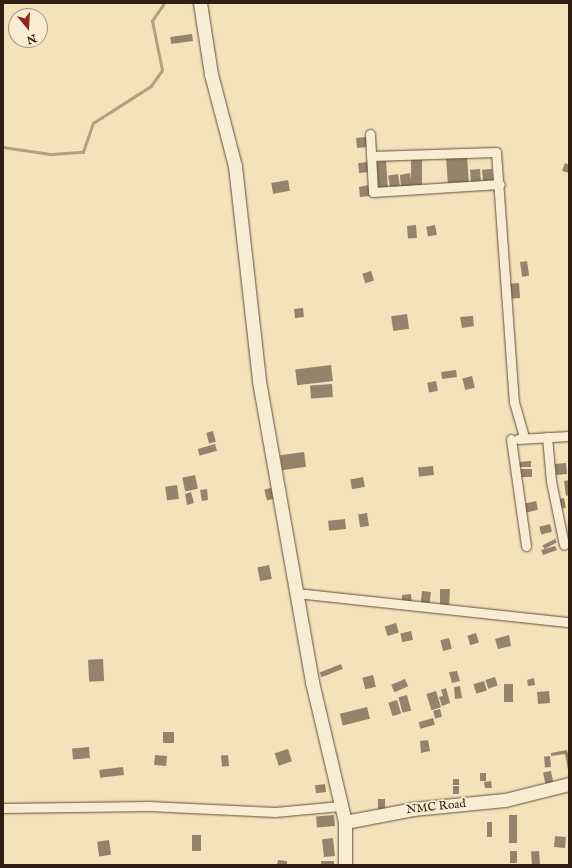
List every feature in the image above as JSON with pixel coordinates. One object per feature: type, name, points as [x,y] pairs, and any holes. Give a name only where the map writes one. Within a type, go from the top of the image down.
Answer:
[{"type":"street","points":[[200,3],[211,74],[235,166],[255,349],[296,593],[340,806],[345,822],[346,865]]},
{"type":"street","points":[[370,134],[373,192],[500,184]]},
{"type":"street","points":[[371,156],[496,152],[500,184],[514,402],[524,438]]},
{"type":"street","points":[[526,546],[508,439],[569,436]]},
{"type":"street","points":[[547,437],[551,481],[564,546]]},
{"type":"street","points":[[296,593],[569,622]]},
{"type":"street","name":"NMC Road","points":[[345,822],[413,808],[505,800],[569,784]]},
{"type":"street","points":[[3,808],[149,806],[275,812],[340,806]]},
{"type":"building","points":[[192,34],[193,41],[171,44],[170,37]]},
{"type":"building","points":[[366,137],[367,147],[357,148],[356,138]]},
{"type":"building","points":[[467,156],[469,182],[448,183],[446,157]]},
{"type":"building","points":[[411,159],[422,159],[422,187],[411,187]]},
{"type":"building","points":[[386,161],[388,190],[377,191],[375,162]]},
{"type":"building","points":[[368,162],[369,172],[359,173],[358,163]]},
{"type":"building","points":[[565,163],[569,165],[569,173],[562,171]]},
{"type":"building","points":[[480,169],[481,183],[471,184],[470,170]]},
{"type":"building","points":[[492,169],[493,181],[483,182],[482,170]]},
{"type":"building","points":[[410,173],[412,187],[401,188],[400,175]]},
{"type":"building","points":[[398,174],[400,187],[390,188],[388,176]]},
{"type":"building","points":[[288,180],[290,191],[273,194],[271,183]]},
{"type":"building","points":[[369,185],[371,196],[360,197],[359,187]]},
{"type":"building","points":[[416,225],[417,238],[408,239],[407,226]]},
{"type":"building","points":[[435,225],[437,235],[428,237],[426,227]]},
{"type":"building","points":[[527,261],[529,276],[522,277],[520,262]]},
{"type":"building","points":[[371,271],[374,281],[365,283],[362,274]]},
{"type":"building","points":[[519,283],[520,298],[510,299],[509,284]]},
{"type":"building","points":[[303,308],[304,317],[295,318],[294,309]]},
{"type":"building","points":[[407,314],[409,329],[393,331],[391,316]]},
{"type":"building","points":[[473,316],[474,326],[462,328],[460,317]]},
{"type":"building","points":[[331,365],[333,381],[297,385],[295,369]]},
{"type":"building","points":[[456,370],[457,377],[442,379],[441,372]]},
{"type":"building","points":[[472,376],[475,388],[465,390],[462,378]]},
{"type":"building","points":[[436,381],[438,391],[429,393],[427,383]]},
{"type":"building","points":[[332,384],[333,397],[311,399],[310,386]]},
{"type":"building","points":[[213,431],[216,442],[209,443],[206,433]]},
{"type":"building","points":[[215,444],[217,451],[200,456],[198,449]]},
{"type":"building","points":[[304,452],[306,467],[282,470],[280,455]]},
{"type":"building","points":[[531,461],[531,467],[518,467],[518,462]]},
{"type":"building","points":[[566,463],[567,474],[556,475],[555,464]]},
{"type":"building","points":[[433,466],[434,475],[419,477],[418,468]]},
{"type":"building","points":[[518,469],[532,469],[532,477],[518,477]]},
{"type":"building","points":[[195,475],[198,489],[185,491],[182,478]]},
{"type":"building","points":[[363,477],[365,487],[352,489],[350,479]]},
{"type":"building","points":[[569,480],[569,495],[566,496],[564,481]]},
{"type":"building","points":[[177,485],[179,499],[167,501],[165,487]]},
{"type":"building","points":[[271,488],[274,499],[267,500],[264,490]]},
{"type":"building","points":[[207,489],[208,500],[202,501],[200,490]]},
{"type":"building","points":[[191,492],[194,503],[187,505],[185,494]]},
{"type":"building","points":[[564,498],[566,508],[558,509],[556,500]]},
{"type":"building","points":[[536,501],[538,510],[525,513],[523,504]]},
{"type":"building","points":[[367,513],[369,526],[360,527],[358,514]]},
{"type":"building","points":[[345,519],[346,529],[329,531],[328,521]]},
{"type":"building","points":[[550,524],[552,532],[541,534],[539,527]]},
{"type":"building","points":[[555,539],[557,543],[544,549],[543,545]]},
{"type":"building","points":[[555,546],[557,550],[543,555],[541,550]]},
{"type":"building","points":[[269,565],[272,579],[260,581],[257,567]]},
{"type":"building","points":[[440,589],[450,589],[449,608],[440,607]]},
{"type":"building","points":[[422,591],[431,592],[429,607],[420,606]]},
{"type":"building","points":[[411,594],[412,604],[402,604],[402,595]]},
{"type":"building","points":[[396,623],[399,633],[387,636],[385,627]]},
{"type":"building","points":[[411,631],[413,640],[402,642],[400,633]]},
{"type":"building","points":[[476,633],[479,643],[470,645],[467,636]]},
{"type":"building","points":[[509,635],[511,646],[498,649],[495,639]]},
{"type":"building","points":[[449,638],[452,649],[443,651],[440,640]]},
{"type":"building","points":[[103,659],[104,681],[89,682],[88,660]]},
{"type":"building","points":[[341,664],[343,669],[322,677],[320,673]]},
{"type":"building","points":[[457,671],[460,681],[452,683],[449,672]]},
{"type":"building","points":[[373,675],[376,687],[365,689],[362,678]]},
{"type":"building","points":[[495,677],[498,686],[488,689],[485,680]]},
{"type":"building","points":[[534,678],[535,685],[528,686],[527,680]]},
{"type":"building","points":[[405,679],[408,686],[394,692],[391,685]]},
{"type":"building","points":[[484,681],[487,691],[476,694],[473,684]]},
{"type":"building","points":[[504,684],[513,684],[513,702],[504,702]]},
{"type":"building","points":[[460,686],[462,698],[455,699],[454,687]]},
{"type":"building","points":[[446,688],[450,703],[442,706],[439,697],[443,696],[441,690]]},
{"type":"building","points":[[436,691],[441,707],[431,710],[426,694]]},
{"type":"building","points":[[549,691],[550,703],[538,704],[537,692]]},
{"type":"building","points":[[407,695],[411,710],[402,713],[398,697]]},
{"type":"building","points":[[397,700],[401,713],[392,716],[388,703]]},
{"type":"building","points":[[367,707],[370,719],[343,725],[340,714]]},
{"type":"building","points":[[440,709],[442,717],[435,718],[433,711]]},
{"type":"building","points":[[433,718],[435,725],[421,729],[419,722]]},
{"type":"building","points":[[163,732],[174,732],[174,743],[163,743]]},
{"type":"building","points":[[428,740],[430,751],[421,753],[420,741]]},
{"type":"building","points":[[89,747],[90,758],[73,759],[72,748]]},
{"type":"building","points":[[288,749],[292,761],[279,766],[275,753]]},
{"type":"building","points":[[567,750],[569,758],[568,770],[565,754],[551,756],[551,753]]},
{"type":"building","points":[[155,755],[167,756],[166,766],[154,765]]},
{"type":"building","points":[[228,755],[229,766],[222,767],[221,756]]},
{"type":"building","points":[[550,756],[551,767],[545,767],[544,757]]},
{"type":"building","points":[[123,767],[124,775],[100,778],[99,770]]},
{"type":"building","points":[[551,771],[554,786],[546,787],[543,773]]},
{"type":"building","points":[[480,773],[486,773],[486,781],[480,781]]},
{"type":"building","points":[[453,779],[459,779],[459,785],[453,785]]},
{"type":"building","points":[[491,781],[492,788],[485,788],[484,782]]},
{"type":"building","points":[[325,784],[326,792],[316,793],[315,785]]},
{"type":"building","points":[[453,786],[459,786],[459,794],[453,794]]},
{"type":"building","points":[[378,799],[385,799],[385,810],[378,810]]},
{"type":"building","points":[[334,815],[335,826],[317,828],[316,817]]},
{"type":"building","points":[[509,815],[517,815],[517,843],[509,843]]},
{"type":"building","points":[[487,822],[492,822],[492,837],[487,837]]},
{"type":"building","points":[[192,835],[201,835],[201,851],[192,851]]},
{"type":"building","points":[[555,836],[566,837],[565,848],[554,847]]},
{"type":"building","points":[[333,838],[335,856],[324,857],[322,839]]},
{"type":"building","points":[[109,840],[111,855],[99,857],[97,842]]},
{"type":"building","points":[[510,851],[517,851],[517,863],[510,863]]},
{"type":"building","points":[[539,851],[540,865],[532,865],[531,852]]},
{"type":"building","points":[[278,860],[287,861],[287,865],[277,865]]},
{"type":"building","points":[[321,861],[334,861],[334,865],[321,865]]},
{"type":"waterway","points":[[3,147],[51,154],[83,152],[93,123],[151,86],[162,70],[152,21],[164,3]]}]
